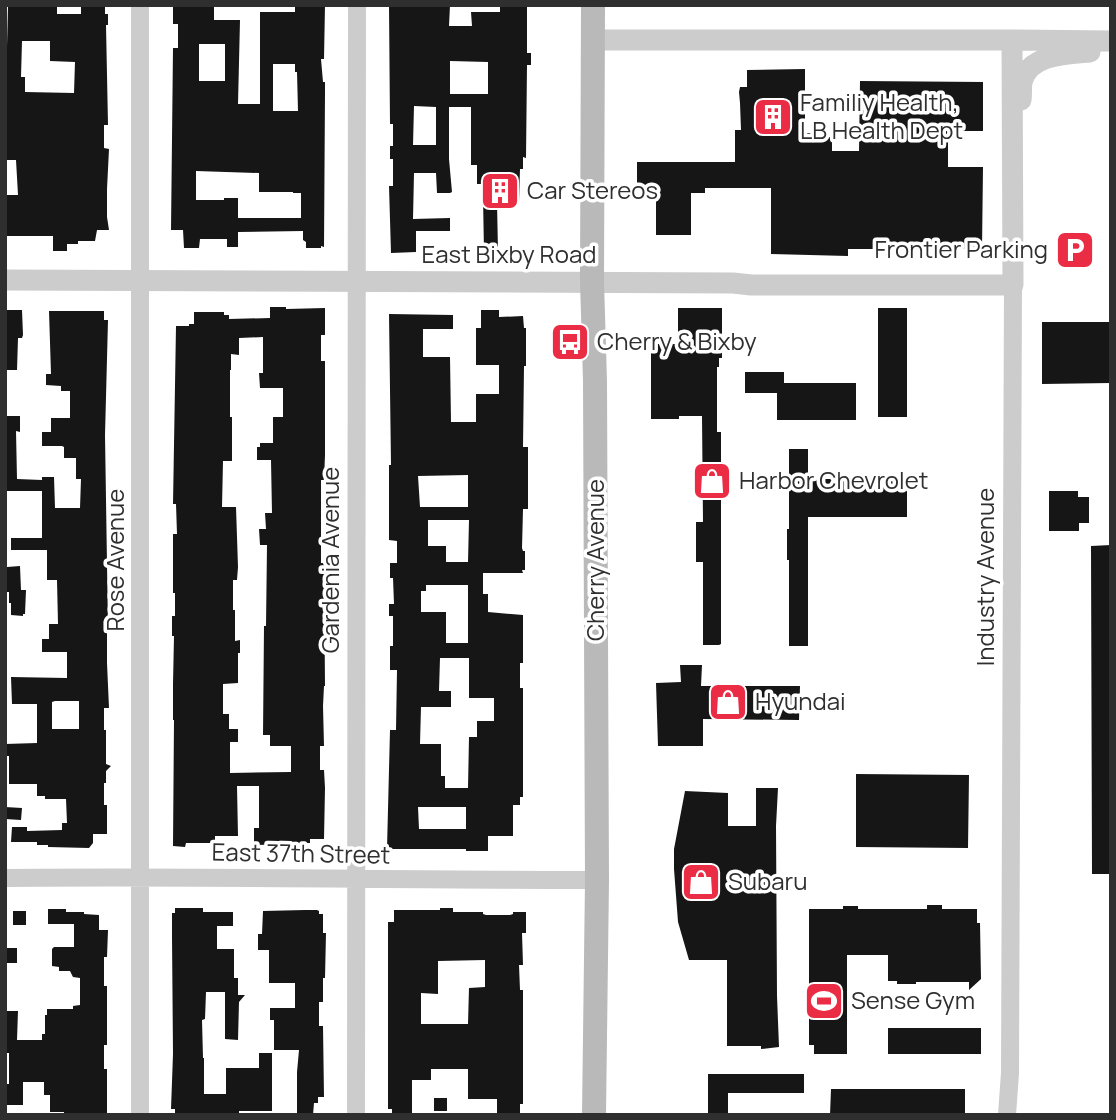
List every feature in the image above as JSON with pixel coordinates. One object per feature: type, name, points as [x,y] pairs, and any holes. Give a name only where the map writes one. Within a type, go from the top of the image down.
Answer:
[{"type":"main road","name":"Cherry Avenue","points":[[593,5],[592,281],[595,381],[597,880],[594,1115]]},
{"type":"street","name":"Rose Avenue","points":[[140,5],[140,1115]]},
{"type":"street","name":"Gardenia Avenue","points":[[356,1115],[357,5]]},
{"type":"street","points":[[593,40],[1111,41]]},
{"type":"street","name":"Industry Avenue","points":[[1007,1115],[1010,1073],[1012,40]]},
{"type":"street","points":[[1013,160],[1018,137],[1022,82],[1031,67],[1045,58],[1111,48]]},
{"type":"street","name":"East Bixby Road","points":[[5,280],[1013,285]]},
{"type":"street","name":"East 37th Street","points":[[5,878],[597,880]]},
{"type":"building","points":[[8,5],[57,5],[57,14],[81,14],[81,5],[105,5],[105,14],[108,14],[108,125],[104,125],[104,148],[109,149],[109,230],[97,230],[95,241],[78,241],[78,244],[67,244],[67,251],[53,251],[53,236],[5,236],[5,195],[18,195],[16,160],[5,160]],"holes":[[[22,41],[50,41],[50,61],[75,62],[74,93],[25,92],[25,77],[21,77]]]},
{"type":"building","points":[[173,5],[214,5],[214,20],[240,20],[238,104],[260,104],[260,12],[295,12],[295,5],[325,5],[324,59],[321,59],[325,82],[324,247],[306,248],[303,231],[238,232],[238,247],[227,247],[227,239],[200,239],[199,248],[184,248],[183,230],[171,230],[173,48],[178,48],[178,24],[173,24]],"holes":[[[199,44],[225,44],[225,81],[199,81]],[[273,64],[295,64],[298,111],[273,111]],[[196,171],[259,173],[259,192],[301,193],[301,218],[238,218],[238,198],[196,200]]]},
{"type":"building","points":[[389,5],[450,5],[449,26],[472,26],[471,12],[500,12],[500,5],[527,5],[527,53],[531,53],[531,65],[527,65],[526,158],[523,157],[523,169],[520,169],[519,202],[497,202],[498,252],[484,252],[483,197],[481,184],[477,184],[477,165],[471,165],[471,107],[449,107],[452,192],[437,193],[436,173],[414,173],[413,219],[450,218],[450,231],[416,231],[416,252],[391,253],[389,186],[393,186],[390,146],[393,146],[393,124],[390,124]],"holes":[[[450,61],[488,62],[488,94],[450,94]],[[414,106],[436,107],[436,145],[413,145]]]},
{"type":"building","points":[[805,69],[805,133],[822,133],[822,137],[832,137],[832,151],[859,151],[860,81],[983,82],[983,131],[948,131],[948,167],[983,167],[982,249],[848,249],[848,256],[771,254],[771,188],[705,188],[705,193],[691,193],[691,235],[656,235],[656,188],[637,188],[637,162],[735,162],[735,130],[741,130],[739,92],[740,87],[747,87],[747,70]]},
{"type":"building","points":[[270,307],[325,308],[325,335],[321,335],[321,361],[325,361],[325,455],[324,480],[321,480],[321,563],[324,563],[325,686],[324,746],[320,746],[320,770],[324,770],[325,788],[324,839],[310,839],[310,843],[301,844],[254,845],[254,828],[259,828],[259,786],[237,786],[238,836],[215,836],[215,843],[173,846],[172,616],[175,616],[173,534],[177,534],[176,504],[173,504],[176,326],[194,324],[194,312],[224,312],[224,315],[229,315],[229,319],[270,318]],"holes":[[[263,337],[263,373],[259,373],[260,388],[283,388],[283,417],[273,417],[273,443],[260,443],[260,447],[257,447],[257,460],[271,460],[272,513],[265,513],[266,529],[259,529],[260,545],[267,545],[263,735],[270,735],[270,746],[291,746],[291,772],[230,773],[230,742],[238,742],[238,729],[229,729],[229,714],[223,714],[223,684],[238,683],[240,640],[235,641],[233,610],[233,580],[237,580],[238,567],[236,507],[222,507],[223,461],[232,461],[231,354],[239,355],[239,338]]]},
{"type":"building","name":"Harbor Chevrolet","points":[[678,308],[722,308],[722,358],[719,358],[717,367],[717,432],[721,432],[719,645],[703,645],[703,562],[696,562],[696,522],[703,522],[702,416],[651,419],[651,344],[678,344]]},
{"type":"building","points":[[878,308],[907,308],[907,417],[878,417]]},
{"type":"building","points":[[5,310],[22,310],[23,335],[18,338],[17,370],[5,370]]},
{"type":"building","points":[[481,310],[499,310],[499,317],[523,316],[526,328],[523,447],[528,447],[528,509],[523,509],[522,548],[525,551],[525,570],[522,570],[523,573],[483,573],[483,594],[488,594],[488,612],[523,615],[520,688],[523,688],[523,797],[520,797],[520,805],[513,805],[513,836],[488,836],[488,851],[387,849],[390,730],[396,730],[397,670],[390,670],[393,616],[389,616],[389,604],[394,604],[390,563],[397,563],[397,541],[389,540],[389,314],[453,315],[453,329],[423,329],[423,357],[450,357],[451,422],[476,422],[476,394],[499,394],[499,365],[476,365],[476,328],[481,328]],"holes":[[[468,475],[468,507],[420,507],[418,476]],[[428,520],[469,520],[468,562],[446,562],[446,546],[428,546]],[[426,585],[468,585],[468,643],[446,643],[446,612],[421,612],[421,591],[426,591]],[[440,658],[469,658],[469,698],[494,698],[494,721],[477,721],[477,737],[469,737],[468,788],[445,788],[445,776],[441,776],[441,744],[420,744],[421,707],[451,707],[451,691],[439,691]],[[418,807],[466,807],[466,829],[419,829]]]},
{"type":"building","points":[[49,311],[104,311],[104,320],[108,320],[105,435],[109,708],[104,708],[104,730],[106,764],[111,766],[106,771],[104,783],[107,834],[93,834],[93,843],[89,848],[48,847],[37,845],[37,842],[11,842],[12,827],[27,827],[27,831],[62,830],[62,823],[67,823],[66,799],[45,799],[45,796],[37,796],[37,784],[9,784],[9,756],[5,756],[5,744],[37,743],[37,704],[12,704],[11,677],[67,678],[67,652],[42,652],[42,639],[49,639],[49,624],[58,624],[57,580],[47,580],[47,550],[11,550],[11,538],[42,538],[42,491],[5,491],[5,416],[20,416],[20,432],[16,431],[17,479],[42,480],[42,477],[54,477],[55,508],[80,508],[81,479],[76,479],[76,458],[64,458],[62,446],[42,446],[42,432],[51,432],[51,418],[70,418],[70,391],[61,391],[61,386],[46,385],[46,374],[51,374]],"holes":[[[79,701],[79,729],[52,729],[52,702]]]},
{"type":"building","points":[[1042,322],[1111,322],[1111,383],[1042,384]]},
{"type":"building","points":[[745,372],[784,372],[784,383],[856,383],[856,420],[777,420],[777,393],[745,393]]},
{"type":"building","points":[[789,449],[808,449],[808,479],[907,479],[907,517],[808,517],[808,646],[789,646]]},
{"type":"building","points":[[1049,491],[1078,491],[1078,497],[1089,497],[1089,523],[1079,523],[1079,531],[1049,531]]},
{"type":"building","points":[[1111,545],[1111,874],[1092,874],[1091,546]]},
{"type":"building","points":[[20,566],[21,590],[26,590],[23,616],[11,615],[9,592],[5,592],[7,567]]},
{"type":"building","name":"Hyundai","points":[[680,665],[702,665],[701,686],[800,686],[799,720],[703,719],[703,746],[658,746],[656,683],[681,682]]},
{"type":"building","points":[[856,774],[969,775],[968,848],[856,847]]},
{"type":"building","points":[[756,788],[778,788],[776,826],[779,1047],[761,1049],[761,1046],[727,1046],[727,960],[689,960],[678,922],[674,869],[674,849],[685,791],[728,793],[728,826],[756,826]]},
{"type":"building","points":[[5,807],[22,808],[21,820],[5,819]]},
{"type":"building","points":[[927,905],[942,905],[942,909],[977,909],[977,923],[980,923],[981,979],[969,990],[969,982],[897,984],[897,981],[888,981],[888,955],[847,955],[847,1054],[814,1054],[814,1045],[809,1045],[809,909],[858,906],[858,909],[927,909]]},
{"type":"building","points":[[175,908],[233,912],[233,926],[217,926],[217,949],[234,949],[234,978],[238,978],[238,995],[245,995],[239,1002],[238,1040],[225,1039],[225,992],[206,992],[205,1019],[202,1020],[204,1094],[226,1094],[226,1068],[259,1068],[259,1053],[272,1053],[272,1111],[239,1111],[239,1115],[175,1115],[175,1109],[171,1109],[172,913],[175,913]]},
{"type":"building","points":[[453,908],[453,912],[483,912],[486,915],[526,912],[526,933],[522,933],[523,965],[519,965],[520,990],[523,990],[523,1104],[520,1104],[520,1115],[497,1115],[497,1099],[468,1099],[468,1069],[431,1069],[431,1080],[412,1080],[412,1115],[392,1115],[392,1109],[388,1109],[388,922],[394,922],[394,910]],"holes":[[[485,960],[485,987],[469,988],[468,1024],[421,1024],[421,993],[438,994],[438,961]]]},
{"type":"building","points":[[48,909],[66,909],[66,912],[99,915],[99,930],[108,930],[107,957],[104,957],[104,986],[107,986],[107,1045],[104,1045],[104,1069],[107,1069],[107,1115],[64,1115],[64,1112],[50,1112],[50,1095],[44,1095],[44,1082],[23,1082],[23,1105],[5,1105],[5,1084],[9,1084],[9,1053],[5,1053],[5,1011],[18,1011],[17,1040],[42,1040],[47,1009],[73,1009],[73,1006],[80,1005],[80,978],[73,977],[70,971],[59,971],[59,967],[52,966],[54,947],[74,947],[74,924],[48,924]]},
{"type":"building","points":[[317,910],[319,914],[323,914],[323,933],[326,933],[323,1002],[319,1002],[319,1026],[323,1026],[324,1097],[318,1097],[318,1103],[314,1103],[313,1115],[297,1115],[299,1050],[274,1050],[274,1020],[270,1020],[270,1008],[295,1008],[295,983],[269,983],[269,950],[258,950],[258,934],[262,934],[263,911]]},
{"type":"building","points":[[13,911],[26,911],[26,925],[13,925]]},
{"type":"building","points":[[5,948],[17,948],[17,963],[5,963]]},
{"type":"building","points":[[888,1028],[981,1028],[981,1054],[888,1054]]},
{"type":"building","points":[[708,1074],[804,1074],[804,1093],[728,1093],[728,1115],[708,1115]]},
{"type":"building","points":[[831,1089],[965,1089],[965,1115],[830,1115]]},
{"type":"building","points":[[434,1098],[447,1098],[447,1111],[434,1111]]},
{"type":"place","name":"Familiy Health, LB Health Dept","points":[[773,117]]},
{"type":"place","name":"Car Stereos","points":[[500,191]]},
{"type":"place","name":"Frontier Parking","points":[[1075,250]]},
{"type":"place","name":"Cherry & Bixby","points":[[570,342]]},
{"type":"place","name":"Harbor Chevrolet","points":[[712,481]]},
{"type":"place","name":"Hyundai","points":[[728,702]]},
{"type":"place","name":"Subaru","points":[[701,882]]},
{"type":"place","name":"Sense Gym","points":[[824,1001]]}]
